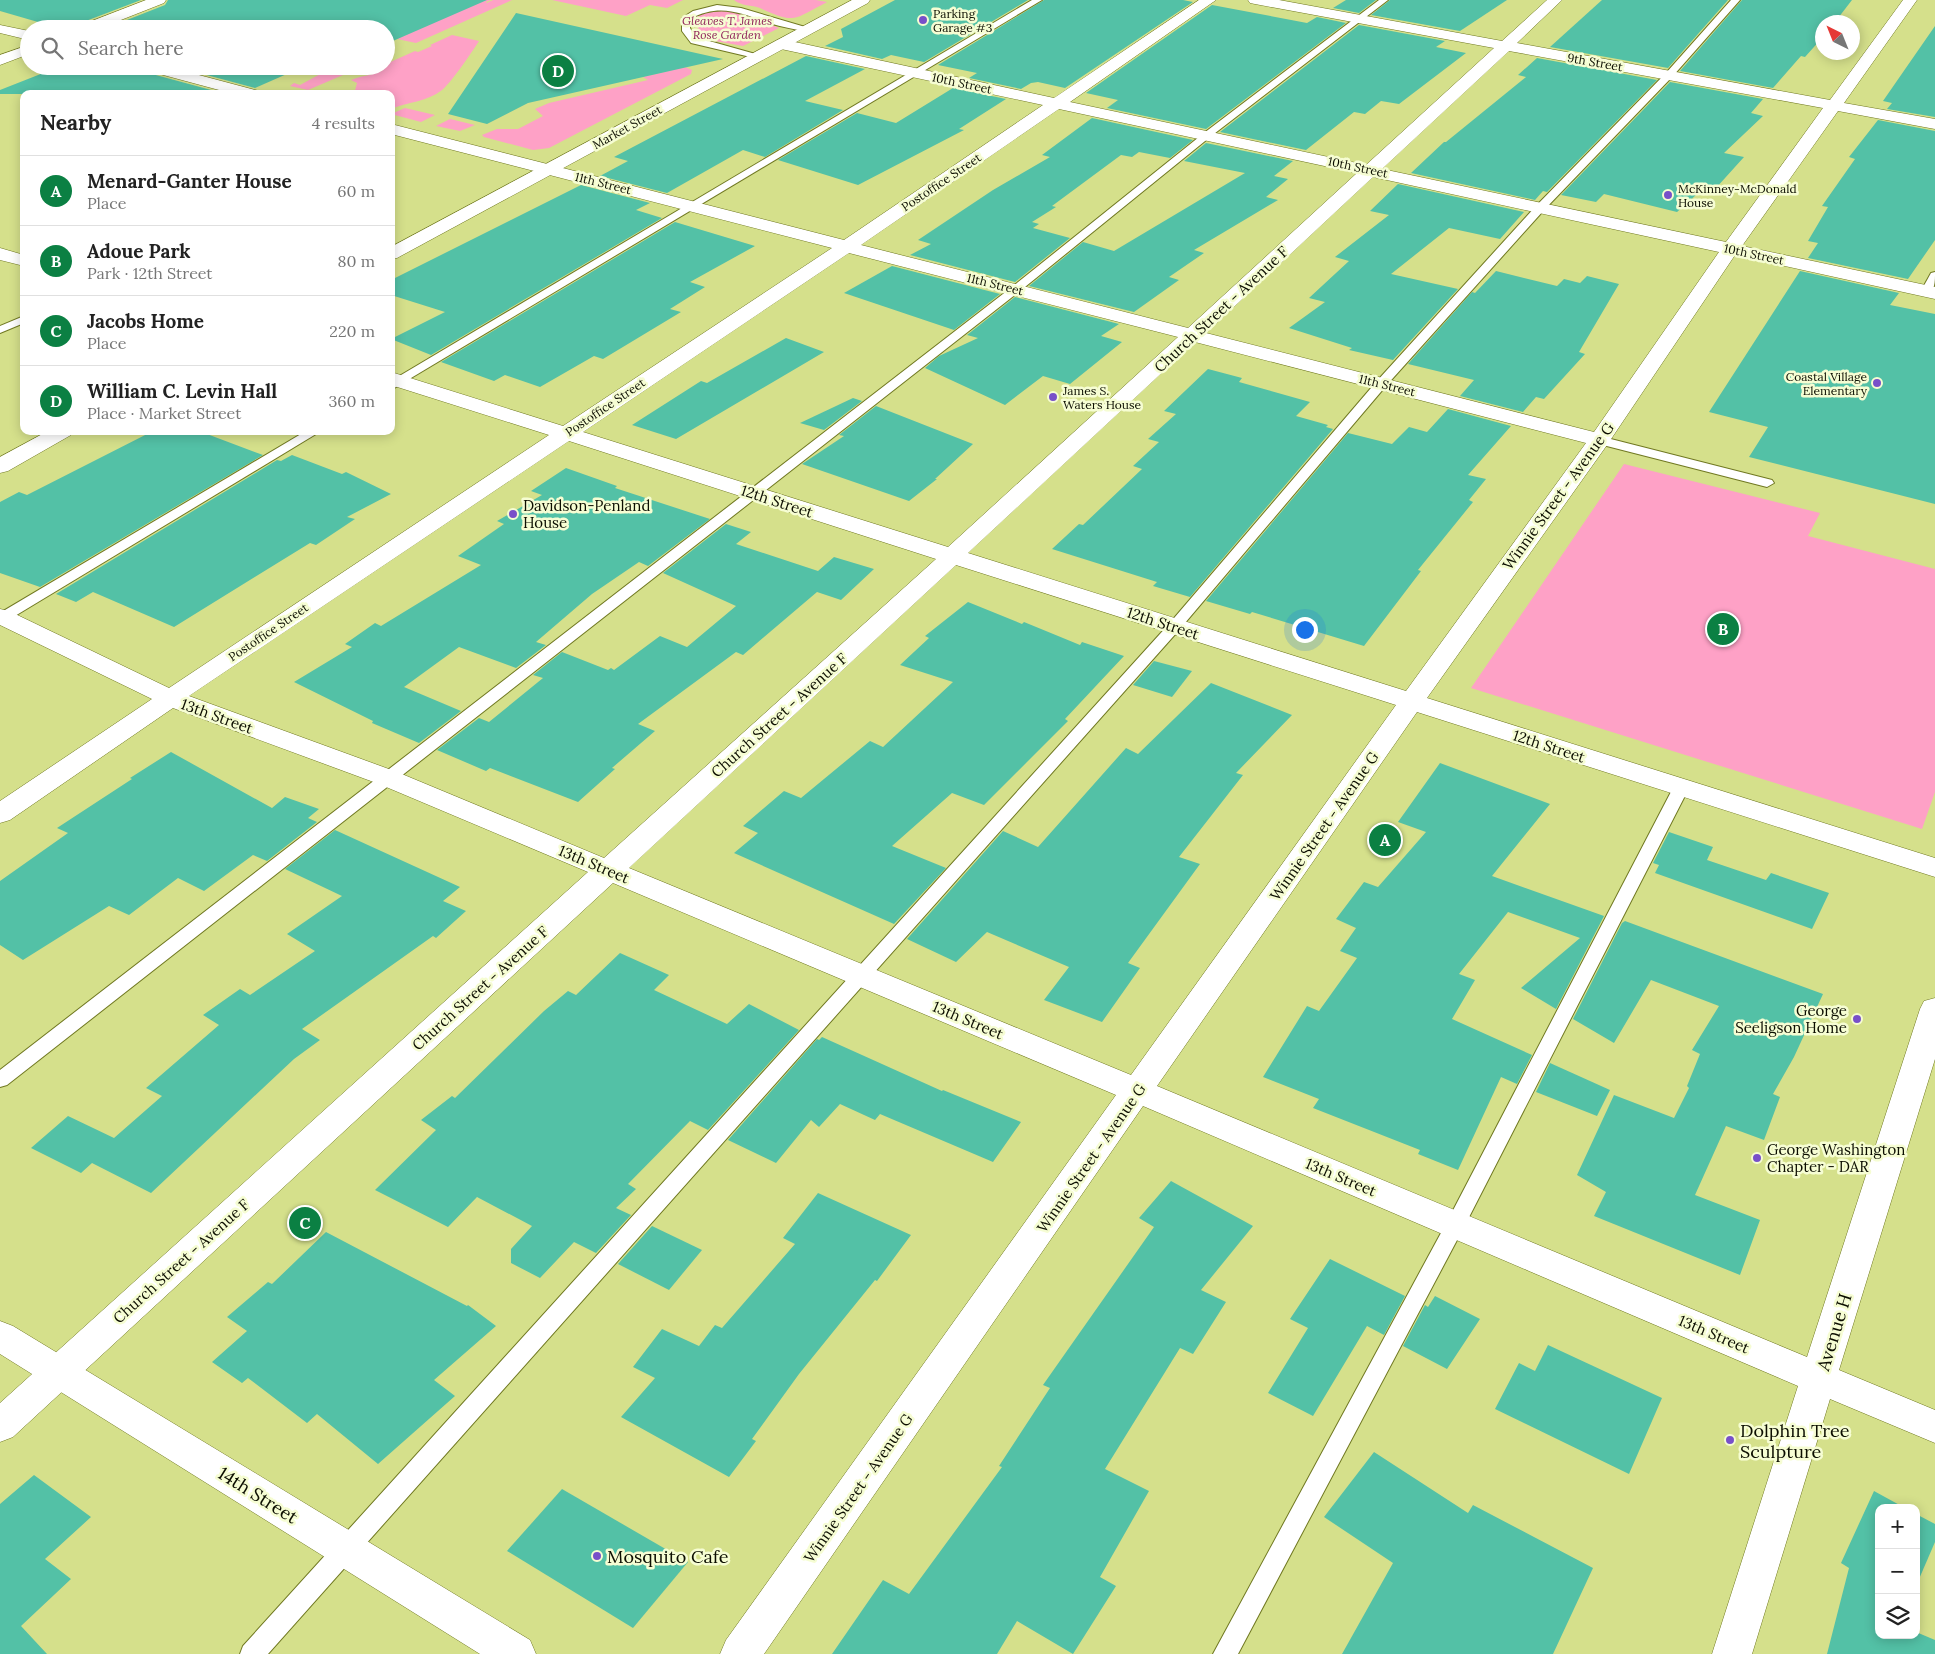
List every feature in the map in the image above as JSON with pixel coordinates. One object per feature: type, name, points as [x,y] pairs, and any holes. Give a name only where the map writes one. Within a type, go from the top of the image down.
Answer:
[{"type":"street","points":[[107,20],[159,0]]},
{"type":"street","name":"Market Street","points":[[395,252],[863,0]]},
{"type":"street","name":"Postoffice Street","points":[[0,814],[170,698],[847,246],[1209,0]]},
{"type":"street","name":"9th Street","points":[[1254,0],[1669,74],[1935,124]]},
{"type":"street","name":"Church Street - Avenue F","points":[[0,1426],[610,870],[1555,0]]},
{"type":"street","name":"Winnie Street - Avenue G","points":[[740,1654],[1410,702],[1599,440],[1730,249],[1910,0]]},
{"type":"street","points":[[0,29],[20,34]]},
{"type":"street","name":"10th Street","points":[[781,44],[1931,292]]},
{"type":"street","points":[[0,60],[20,52]]},
{"type":"street","points":[[180,75],[238,90]]},
{"type":"street","name":"11th Street","points":[[395,130],[1599,440]]},
{"type":"street","points":[[0,254],[20,260]]},
{"type":"street","name":"12th Street","points":[[395,382],[566,433],[1935,868]]},
{"type":"street","points":[[0,466],[57,435]]},
{"type":"street","name":"13th Street","points":[[1,617],[170,698],[388,778],[1138,1091],[1935,1427]]},
{"type":"street","name":"Avenue H","points":[[1732,1654],[1935,1009]]},
{"type":"street","name":"14th Street","points":[[0,1336],[516,1654]]},
{"type":"lane","points":[[717,0],[686,18],[689,38],[701,44],[756,57]]},
{"type":"lane","points":[[395,381],[1038,0]]},
{"type":"lane","points":[[0,1080],[1016,290],[1208,135],[1384,0]]},
{"type":"lane","points":[[252,1654],[1174,627],[1381,384],[1540,208],[1669,74],[1736,0]]},
{"type":"lane","points":[[707,5],[730,5],[749,10],[771,20],[808,29]]},
{"type":"lane","points":[[1931,292],[1935,275]]},
{"type":"lane","points":[[0,330],[20,321]]},
{"type":"lane","points":[[1,617],[308,435]]},
{"type":"lane","points":[[1599,440],[1767,483]]},
{"type":"lane","points":[[1226,1654],[1454,1225],[1681,788]]},
{"type":"green space","points":[[480,0],[491,0],[487,3],[493,0],[512,0],[416,43],[397,39]]},
{"type":"green space","points":[[552,0],[683,0],[667,8],[650,5],[626,16]]},
{"type":"green space","points":[[734,0],[816,0],[827,2],[800,16],[788,18]]},
{"type":"green space","name":"Gleaves T. James Rose Garden","points":[[718,9],[738,12],[779,28],[743,46],[704,39],[693,19],[707,11]]},
{"type":"green space","points":[[452,35],[479,41],[451,81],[436,94],[395,108],[395,90],[355,90],[357,83],[351,80],[367,75],[395,75],[395,60],[432,46],[430,45]]},
{"type":"green space","points":[[685,67],[692,70],[691,74],[549,148],[533,150],[482,135],[497,129],[518,129],[543,116],[535,109],[549,103],[648,80],[643,77]]},
{"type":"green space","points":[[318,75],[343,75],[308,90],[290,86],[294,83],[300,85]]},
{"type":"green space","points":[[405,108],[435,115],[421,122],[395,115],[395,112]]},
{"type":"green space","points":[[450,119],[475,125],[460,131],[436,126]]},
{"type":"green space","points":[[1624,464],[1820,513],[1808,536],[1935,569],[1935,792],[1922,829],[1471,688]]},
{"type":"building","points":[[0,0],[141,0],[88,20],[31,20],[0,11]]},
{"type":"building","points":[[168,0],[487,0],[395,40],[395,20],[127,20],[165,5]]},
{"type":"building","name":"Parking Garage #3","points":[[895,0],[1028,0],[924,62],[891,55],[882,59],[825,46],[843,37],[841,29]]},
{"type":"building","points":[[1044,0],[1183,0],[1193,2],[1065,88],[1038,82],[1031,83],[1021,89],[969,78],[977,73],[938,65]]},
{"type":"building","points":[[1346,0],[1376,0],[1359,13],[1333,8]]},
{"type":"building","points":[[1390,0],[1507,0],[1460,31],[1371,15]]},
{"type":"building","points":[[1602,0],[1728,0],[1668,68],[1550,47]]},
{"type":"building","points":[[1742,0],[1852,0],[1840,15],[1815,15],[1815,46],[1805,57],[1801,56],[1773,88],[1680,71]]},
{"type":"building","points":[[1212,5],[1307,23],[1317,17],[1346,23],[1206,129],[1107,108],[1118,100],[1086,93]]},
{"type":"building","points":[[516,13],[723,59],[528,103],[487,124],[448,114]]},
{"type":"building","points":[[1359,25],[1445,41],[1436,47],[1466,53],[1399,104],[1381,101],[1365,114],[1354,112],[1306,150],[1220,132]]},
{"type":"building","points":[[1935,26],[1935,117],[1887,109],[1892,103],[1883,101]]},
{"type":"building","points":[[806,56],[865,69],[805,101],[843,110],[765,157],[743,150],[667,193],[600,176],[628,161],[614,157]]},
{"type":"building","points":[[1537,58],[1657,80],[1547,192],[1543,191],[1535,200],[1411,173],[1444,142],[1526,77],[1518,75]]},
{"type":"building","points":[[38,75],[156,75],[211,90],[20,90],[20,94],[0,94],[0,90]]},
{"type":"building","points":[[207,75],[285,75],[255,88]]},
{"type":"building","points":[[1670,82],[1763,99],[1751,113],[1763,116],[1724,153],[1744,157],[1716,188],[1706,186],[1677,212],[1604,194],[1596,202],[1561,195]]},
{"type":"building","points":[[953,88],[1006,99],[959,129],[964,130],[858,185],[778,160],[857,113],[896,123]]},
{"type":"building","points":[[1092,118],[1193,140],[1170,158],[1139,152],[1132,157],[1121,155],[1052,206],[1056,207],[1032,222],[1039,224],[1033,228],[1070,238],[1015,282],[910,255],[931,244],[918,240],[993,190],[1050,157],[1042,155]]},
{"type":"building","points":[[1878,120],[1935,131],[1935,240],[1908,279],[1808,258],[1818,243],[1808,241],[1828,207],[1822,206],[1855,159],[1849,157]]},
{"type":"building","points":[[1206,143],[1293,161],[1274,176],[1288,179],[1266,197],[1278,200],[1194,250],[1204,253],[1169,277],[1179,280],[1134,312],[1029,286],[1083,242],[1114,251],[1245,173],[1184,161]]},
{"type":"building","points":[[1398,184],[1524,212],[1500,239],[1449,228],[1391,274],[1458,289],[1393,360],[1349,350],[1352,348],[1289,328],[1325,302],[1309,298],[1349,261],[1335,257],[1389,215],[1370,211]]},
{"type":"building","points":[[581,185],[650,203],[636,210],[662,218],[431,355],[395,341],[395,337],[445,312],[395,296],[395,278]]},
{"type":"building","points":[[675,222],[755,246],[690,282],[705,287],[670,309],[681,312],[603,359],[594,356],[540,387],[505,375],[494,381],[441,362]]},
{"type":"building","points":[[892,266],[1000,294],[954,330],[844,293]]},
{"type":"building","points":[[1496,271],[1557,286],[1564,279],[1580,283],[1587,276],[1619,284],[1579,352],[1585,354],[1544,399],[1536,397],[1523,412],[1460,396],[1474,380],[1408,364],[1472,292],[1475,293]]},
{"type":"building","points":[[1800,271],[1899,293],[1890,305],[1935,314],[1935,504],[1749,457],[1768,427],[1709,412]]},
{"type":"building","points":[[1015,297],[1119,324],[1101,336],[1122,342],[1070,384],[1043,376],[1005,405],[925,368],[939,356],[978,338],[967,335]]},
{"type":"building","points":[[786,338],[824,352],[676,439],[632,425],[701,381],[707,383]]},
{"type":"building","points":[[1208,369],[1242,378],[1239,382],[1310,402],[1296,416],[1328,425],[1326,427],[1333,429],[1190,597],[1153,586],[1157,582],[1052,549],[1079,524],[1083,525],[1142,469],[1133,466],[1159,442],[1148,439],[1176,414],[1164,411]]},
{"type":"building","points":[[853,398],[862,401],[824,430],[800,423]]},
{"type":"building","points":[[876,406],[973,444],[935,479],[937,479],[909,501],[802,464],[844,436],[839,435]]},
{"type":"building","points":[[1448,409],[1511,426],[1468,475],[1486,479],[1469,500],[1473,502],[1418,570],[1421,571],[1364,646],[1252,612],[1250,614],[1206,601],[1348,433],[1392,444],[1409,427],[1427,432]]},
{"type":"building","points":[[145,435],[210,435],[263,455],[40,587],[0,573],[0,502],[19,492],[27,495]]},
{"type":"building","points":[[292,455],[342,474],[346,472],[391,494],[347,517],[355,519],[316,545],[310,543],[174,627],[93,592],[76,602],[56,594],[277,460],[281,461]]},
{"type":"building","points":[[566,468],[617,486],[615,488],[710,519],[648,566],[639,562],[592,594],[536,642],[546,645],[516,668],[459,647],[404,687],[461,711],[419,743],[372,723],[373,721],[294,682],[352,647],[345,644],[375,623],[381,626],[481,565],[458,556],[504,524],[497,521],[542,495],[531,491]]},
{"type":"building","points":[[726,524],[751,532],[736,544],[818,571],[834,557],[874,569],[841,600],[817,592],[743,655],[736,652],[638,724],[655,731],[612,768],[615,769],[578,802],[490,768],[486,771],[437,750],[479,718],[489,722],[543,678],[533,675],[562,652],[608,670],[611,668],[614,670],[660,636],[687,647],[736,606],[663,573]]},
{"type":"building","points":[[968,602],[1080,645],[1082,642],[1124,656],[1065,719],[1068,721],[984,805],[952,793],[892,846],[946,868],[894,924],[734,853],[758,833],[743,826],[784,791],[801,798],[870,741],[883,747],[953,682],[900,665],[929,638],[925,636]]},
{"type":"building","points":[[1154,661],[1192,671],[1172,697],[1133,685]]},
{"type":"building","points":[[1211,683],[1292,715],[1236,773],[1243,775],[1179,857],[1200,864],[1128,963],[1140,968],[1102,1022],[1044,1000],[1069,967],[987,932],[956,962],[907,939],[1003,831],[1038,847],[1126,748],[1138,754]]},
{"type":"building","points":[[171,752],[272,808],[285,797],[319,809],[308,818],[317,822],[267,861],[253,855],[204,891],[178,878],[129,915],[109,906],[23,960],[0,945],[0,881],[68,833],[57,828]]},
{"type":"building","points":[[1440,763],[1550,804],[1492,876],[1604,916],[1556,1009],[1521,988],[1580,938],[1508,912],[1459,974],[1475,980],[1452,1019],[1532,1055],[1517,1084],[1501,1077],[1458,1170],[1418,1154],[1420,1150],[1313,1108],[1319,1099],[1263,1077],[1307,1006],[1319,1011],[1357,958],[1340,951],[1356,928],[1336,919],[1364,882],[1378,887],[1426,832],[1398,822]]},
{"type":"building","points":[[335,830],[460,887],[443,901],[466,911],[436,938],[433,936],[302,1029],[320,1040],[294,1059],[151,1193],[92,1163],[81,1173],[31,1148],[68,1116],[114,1138],[162,1096],[146,1088],[219,1025],[203,1015],[240,989],[250,995],[315,951],[287,934],[342,896],[285,869]]},
{"type":"building","points":[[1669,832],[1713,847],[1707,860],[1766,880],[1771,873],[1829,893],[1812,929],[1655,873],[1659,865],[1653,863]]},
{"type":"building","points":[[1625,921],[1823,994],[1794,1057],[1773,1094],[1780,1097],[1764,1140],[1726,1126],[1695,1195],[1760,1220],[1740,1275],[1594,1216],[1606,1192],[1577,1175],[1614,1095],[1674,1118],[1689,1088],[1687,1086],[1700,1054],[1692,1050],[1719,1006],[1651,980],[1614,1043],[1573,1019],[1622,923]]},
{"type":"building","points":[[620,953],[669,975],[654,990],[727,1024],[749,1004],[799,1030],[708,1130],[690,1121],[628,1184],[636,1189],[616,1208],[631,1215],[596,1253],[574,1242],[540,1278],[511,1263],[511,1249],[532,1226],[477,1197],[448,1227],[375,1190],[436,1130],[421,1120],[452,1096],[455,1098],[544,1011],[568,991],[576,995]]},
{"type":"building","points":[[822,1037],[942,1091],[1021,1122],[993,1162],[880,1114],[875,1120],[840,1104],[819,1127],[811,1120],[776,1163],[728,1140],[817,1039],[819,1040]]},
{"type":"building","points":[[1550,1063],[1610,1090],[1597,1116],[1536,1092]]},
{"type":"building","points":[[1171,1181],[1253,1226],[1201,1290],[1226,1302],[1193,1354],[1180,1348],[1105,1469],[1149,1491],[1100,1577],[1116,1586],[1073,1654],[1017,1621],[997,1654],[832,1654],[883,1580],[909,1594],[1002,1467],[999,1466],[1050,1388],[1043,1385],[1154,1227],[1139,1218]]},
{"type":"building","points":[[818,1193],[911,1235],[877,1281],[875,1280],[799,1374],[752,1439],[756,1441],[729,1477],[621,1417],[655,1378],[633,1367],[662,1329],[699,1346],[715,1325],[722,1328],[795,1244],[783,1238]]},
{"type":"building","points":[[652,1226],[702,1250],[669,1290],[618,1264]]},
{"type":"building","points":[[326,1232],[468,1305],[496,1326],[434,1380],[455,1396],[378,1464],[317,1414],[307,1423],[248,1378],[242,1383],[212,1362],[247,1331],[227,1317],[268,1282],[272,1284]]},
{"type":"building","points":[[1330,1259],[1405,1296],[1384,1335],[1367,1326],[1313,1416],[1268,1393],[1308,1328],[1290,1319]]},
{"type":"building","points":[[1435,1296],[1480,1319],[1447,1369],[1403,1346],[1425,1305],[1428,1307]]},
{"type":"building","points":[[1548,1345],[1662,1398],[1629,1474],[1495,1409],[1519,1363],[1535,1371]]},
{"type":"building","points":[[1374,1452],[1468,1513],[1473,1505],[1593,1568],[1553,1654],[1342,1654],[1393,1563],[1324,1517]]},
{"type":"building","points":[[34,1475],[91,1517],[45,1559],[71,1579],[21,1626],[47,1654],[0,1654],[0,1504]]},
{"type":"building","name":"Mosquito Cafe","points":[[562,1489],[688,1562],[633,1628],[507,1551]]},
{"type":"building","points":[[1874,1491],[1898,1504],[1875,1504],[1875,1639],[1920,1639],[1920,1634],[1935,1640],[1935,1654],[1827,1654],[1849,1568],[1841,1563]]},
{"type":"building","points":[[1920,1516],[1935,1524],[1935,1542],[1920,1577]]},
{"type":"place","name":"Parking Garage #3","points":[[923,20]]},
{"type":"place","name":"William C. Levin Hall","points":[[558,71]]},
{"type":"place","name":"McKinney-McDonald House","points":[[1668,195]]},
{"type":"place","name":"Coastal Village Elementary","points":[[1877,383]]},
{"type":"place","name":"James S. Waters House","points":[[1053,397]]},
{"type":"place","name":"Davidson-Penland House","points":[[513,514]]},
{"type":"place","name":"Adoue Park","points":[[1723,629]]},
{"type":"place","name":"Menard-Ganter House","points":[[1385,840]]},
{"type":"place","name":"George Seeligson Home","points":[[1857,1019]]},
{"type":"place","name":"George Washington Chapter - DAR","points":[[1757,1158]]},
{"type":"place","name":"Jacobs Home","points":[[305,1223]]},
{"type":"place","name":"Dolphin Tree Sculpture","points":[[1730,1440]]},
{"type":"place","name":"Mosquito Cafe","points":[[597,1556]]}]
